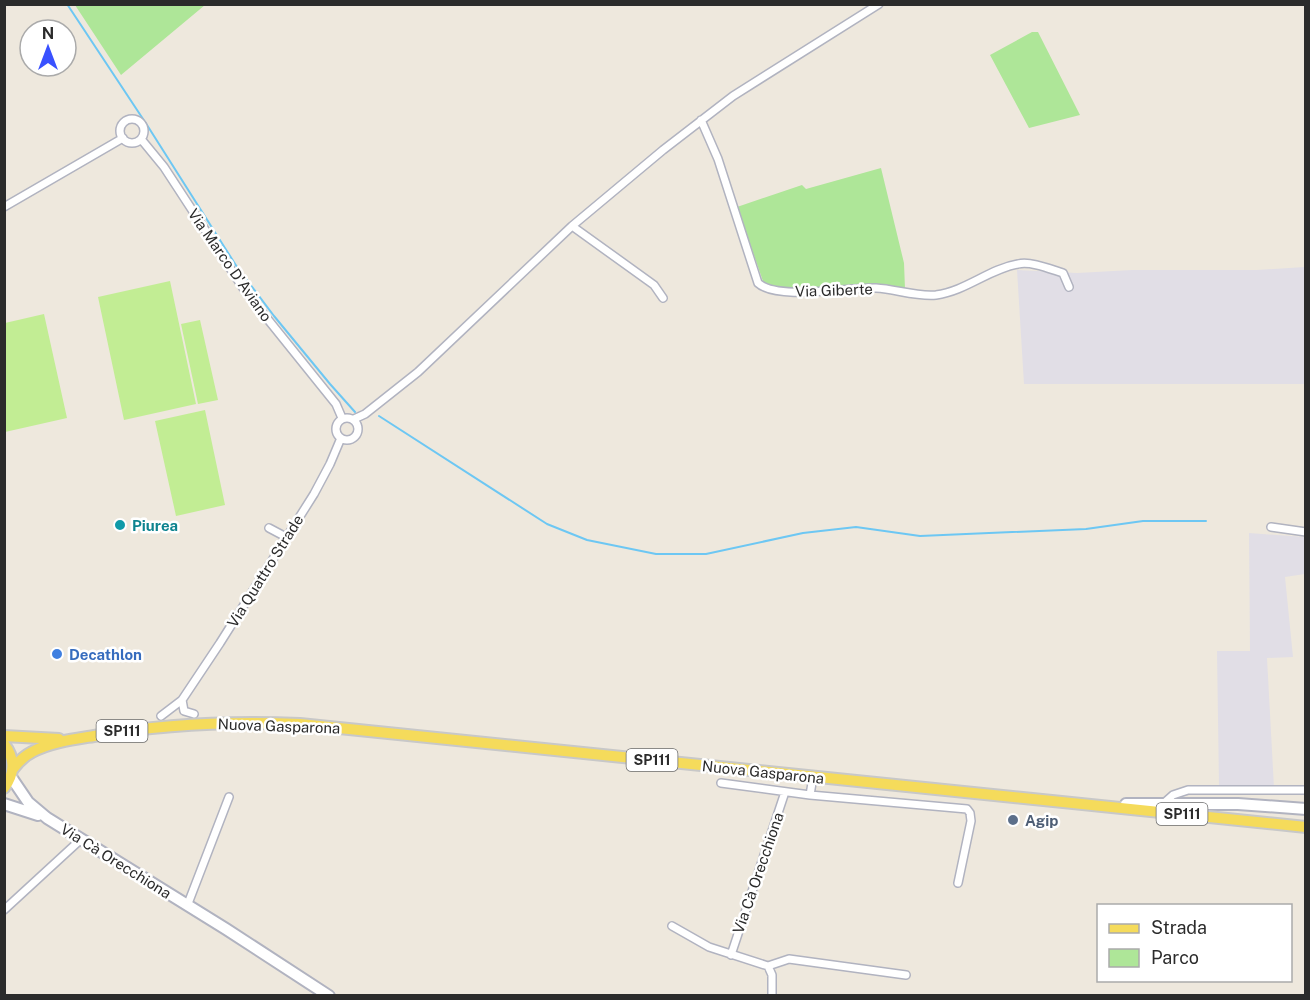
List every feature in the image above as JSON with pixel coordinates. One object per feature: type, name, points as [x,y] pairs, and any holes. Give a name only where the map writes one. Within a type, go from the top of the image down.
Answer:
[{"type":"main road","name":"Nuova Gasparona","points":[[4,788],[18,762],[31,752],[77,739],[152,727],[204,723],[300,724],[1305,827]]},
{"type":"main road","name":"Nuova Gasparona","points":[[4,736],[77,739]]},
{"type":"main road","points":[[4,744],[11,755],[12,773]]},
{"type":"main road","name":"Via Cà Orecchiona","points":[[12,773],[28,802],[47,818],[329,996]]},
{"type":"main road","points":[[1059,802],[1089,801],[1135,805],[1238,804],[1305,808]]},
{"type":"main road","name":"Via Cà Orecchiona","points":[[4,804],[47,818]]},
{"type":"street","points":[[354,419],[365,414],[418,372],[572,226],[701,120],[733,96],[879,4]]},
{"type":"street","points":[[134,120],[143,127],[144,135],[141,139],[132,143],[123,138],[121,131],[123,124],[134,120]]},
{"type":"street","name":"Via Giberte","points":[[701,120],[718,159],[758,283],[764,289],[815,291],[875,288],[934,295],[957,290],[1019,263],[1063,273],[1070,287]]},
{"type":"street","points":[[4,207],[123,138]]},
{"type":"street","name":"Via Marco D'Aviano","points":[[141,139],[164,167],[245,291],[336,404],[342,418]]},
{"type":"street","points":[[572,226],[654,285],[663,298]]},
{"type":"street","points":[[342,418],[354,419],[358,425],[358,433],[353,439],[341,438],[336,426],[342,418]]},
{"type":"street","name":"Via Quattro Strade","points":[[161,716],[182,700],[220,643],[314,494],[341,438]]},
{"type":"street","points":[[269,528],[286,537]]},
{"type":"street","points":[[1271,528],[1305,532]]},
{"type":"street","points":[[182,700],[184,711],[194,714]]},
{"type":"street","points":[[810,795],[813,777]]},
{"type":"street","points":[[721,783],[810,795],[966,809],[970,813],[971,820],[958,883]]},
{"type":"street","points":[[1164,803],[1173,795],[1188,790],[1305,790]]},
{"type":"street","name":"Via Cà Orecchiona","points":[[731,955],[785,792]]},
{"type":"street","name":"Via Cà Orecchiona","points":[[186,904],[229,797]]},
{"type":"street","points":[[4,910],[78,842],[83,841]]},
{"type":"street","name":"Via Cà Orecchiona","points":[[672,926],[709,947],[768,966],[789,959],[906,975]]},
{"type":"street","points":[[768,966],[772,975],[771,996]]},
{"type":"shaded area","points":[[1305,267],[1305,384],[1024,384],[1017,270],[1077,273]]},
{"type":"shaded area","points":[[1249,533],[1305,537],[1305,574],[1285,577],[1293,657],[1267,658],[1274,788],[1219,786],[1217,651],[1250,651]]},
{"type":"green space","points":[[75,5],[205,5],[121,75]]},
{"type":"green space","points":[[1032,32],[1038,32],[1080,115],[1029,128],[990,55]]},
{"type":"green space","points":[[881,168],[904,263],[905,289],[772,291],[764,284],[737,207],[802,185],[806,189]]},
{"type":"green space","points":[[170,281],[196,404],[124,420],[98,297]]},
{"type":"green space","points":[[44,314],[67,418],[5,432],[5,323]]},
{"type":"green space","points":[[200,320],[218,400],[198,404],[181,324]]},
{"type":"green space","points":[[205,410],[225,505],[176,516],[155,421]]},
{"type":"waterway","points":[[67,4],[237,267],[274,316],[355,412]]},
{"type":"waterway","points":[[379,416],[547,524],[587,540],[656,554],[706,554],[803,533],[856,527],[920,536],[1086,529],[1143,521],[1206,521]]},
{"type":"place","name":"Piurea","points":[[120,525]]},
{"type":"place","name":"Decathlon","points":[[57,654]]},
{"type":"place","name":"Agip","points":[[1013,820]]}]
